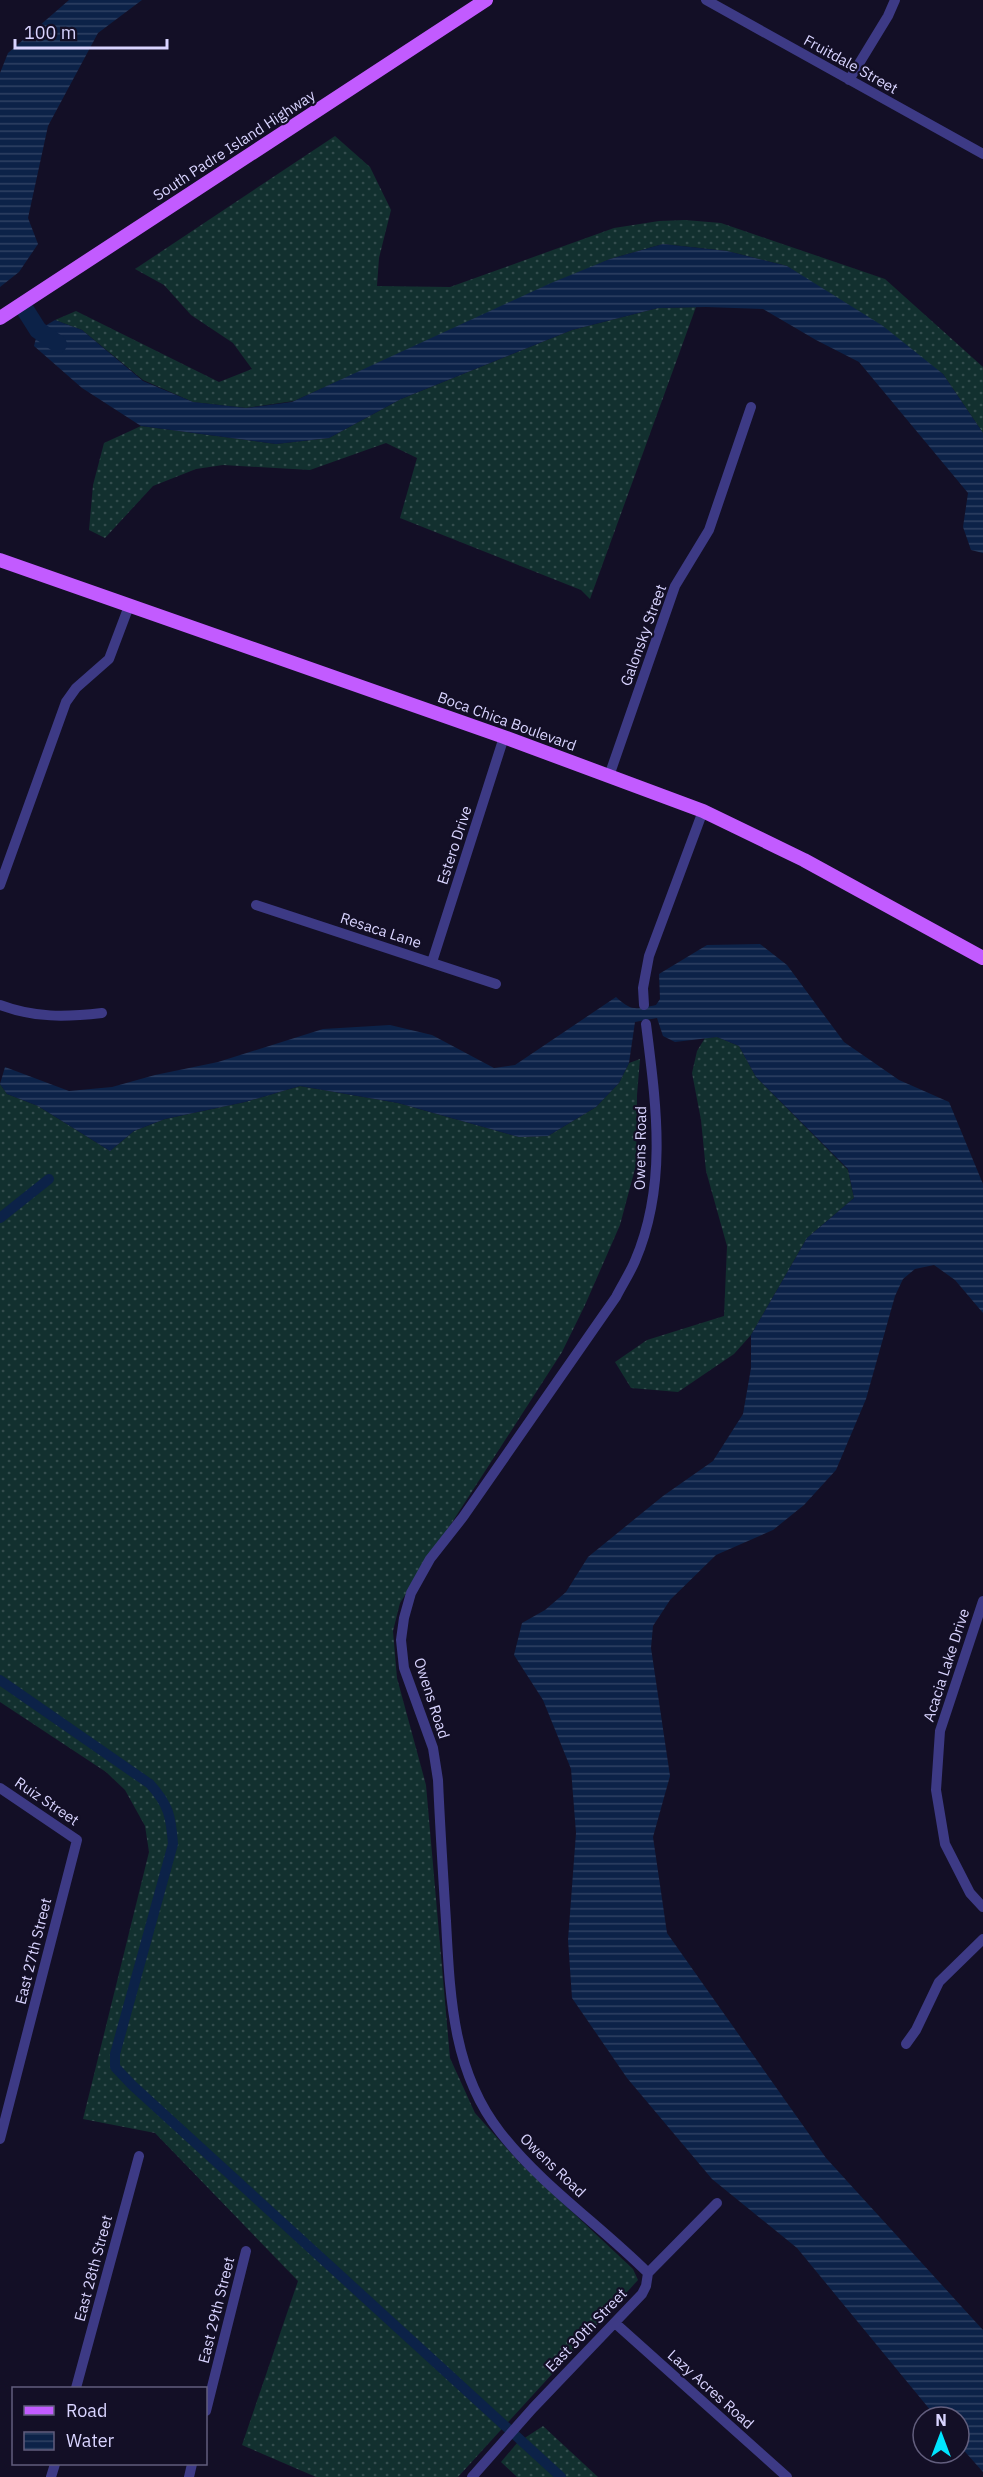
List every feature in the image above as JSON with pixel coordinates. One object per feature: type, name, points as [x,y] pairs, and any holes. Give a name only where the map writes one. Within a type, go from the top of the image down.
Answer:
[{"type":"main road","name":"South Padre Island Highway","points":[[0,318],[486,0]]},
{"type":"main road","name":"Boca Chica Boulevard","points":[[0,560],[504,737],[703,810],[804,860],[983,958]]},
{"type":"street","name":"Fruitdale Street","points":[[705,0],[983,154]]},
{"type":"street","points":[[849,80],[888,16],[895,0]]},
{"type":"street","name":"Galonsky Street","points":[[609,776],[675,586],[709,530],[751,407]]},
{"type":"street","points":[[0,885],[66,702],[76,688],[109,659],[129,606]]},
{"type":"street","name":"Estero Drive","points":[[432,962],[504,737]]},
{"type":"street","points":[[644,1005],[643,988],[649,956],[703,810]]},
{"type":"street","name":"Resaca Lane","points":[[256,905],[496,984]]},
{"type":"street","points":[[0,1005],[43,1016],[68,1017],[102,1013]]},
{"type":"street","name":"Owens Road","points":[[646,1024],[655,1097],[658,1147],[655,1195],[635,1261],[615,1297],[463,1516],[430,1558],[411,1593],[401,1641],[404,1668],[433,1748],[449,1984],[461,2057],[474,2088],[498,2130],[525,2162],[648,2273]]},
{"type":"street","name":"Acacia Lake Drive","points":[[983,1601],[940,1731],[936,1790],[945,1844],[970,1893],[983,1908]]},
{"type":"street","name":"Ruiz Street","points":[[0,1788],[77,1840]]},
{"type":"street","name":"East 27th Street","points":[[0,2139],[77,1840]]},
{"type":"street","points":[[906,2044],[916,2030],[939,1982],[983,1939]]},
{"type":"street","name":"East 28th Street","points":[[76,2387],[139,2156]]},
{"type":"street","name":"East 30th Street","points":[[471,2477],[533,2408],[642,2294],[648,2273],[717,2203]]},
{"type":"street","name":"East 29th Street","points":[[207,2407],[246,2251]]},
{"type":"street","name":"Lazy Acres Road","points":[[615,2323],[787,2477]]},
{"type":"green space","points":[[335,136],[370,167],[391,210],[379,258],[377,286],[450,287],[614,228],[659,221],[685,220],[721,223],[885,279],[983,367],[983,433],[943,374],[787,266],[727,251],[663,244],[610,259],[294,401],[246,408],[193,402],[143,380],[82,330],[55,320],[76,311],[219,382],[252,369],[233,343],[191,315],[164,285],[135,269]]},
{"type":"green space","points":[[696,307],[590,599],[581,590],[400,518],[417,458],[386,443],[310,470],[223,465],[196,469],[153,486],[105,538],[89,530],[93,485],[104,443],[141,426],[276,444],[329,438],[401,399],[572,330],[658,308]]},
{"type":"green space","points":[[717,1037],[739,1046],[756,1077],[848,1170],[854,1198],[807,1238],[751,1335],[734,1354],[678,1392],[631,1388],[615,1362],[647,1340],[724,1316],[727,1246],[706,1171],[701,1120],[692,1073],[697,1051],[705,1038]]},
{"type":"green space","points":[[640,1059],[636,1165],[620,1225],[562,1352],[400,1603],[393,1631],[397,1678],[426,1785],[450,2058],[475,2113],[520,2163],[633,2269],[638,2280],[458,2477],[316,2477],[242,2445],[298,2281],[155,2133],[83,2119],[149,1852],[145,1826],[125,1790],[106,1772],[0,1702],[0,1084],[7,1094],[38,1106],[110,1151],[134,1131],[165,1119],[245,1102],[300,1086],[398,1103],[519,1137],[548,1136],[596,1107],[619,1083],[629,1063]]},
{"type":"green space","points":[[543,2426],[598,2477],[517,2477],[501,2462],[517,2443]]},
{"type":"water","points":[[69,0],[142,0],[98,33],[48,126],[28,218],[38,244],[19,272],[0,287],[0,73],[8,53]]},
{"type":"water","points":[[663,244],[727,251],[787,266],[883,326],[943,374],[983,433],[983,553],[971,550],[963,527],[968,493],[859,362],[763,309],[658,308],[572,330],[401,399],[329,438],[276,444],[141,426],[82,388],[34,346],[38,330],[55,320],[82,330],[143,381],[193,402],[246,408],[292,402],[551,283],[610,259]]},
{"type":"water","points":[[760,944],[787,965],[844,1042],[899,1080],[949,1102],[983,1184],[983,1313],[955,1280],[934,1265],[915,1269],[903,1279],[895,1296],[866,1399],[836,1470],[804,1505],[773,1530],[716,1555],[670,1600],[653,1626],[651,1648],[670,1776],[653,1837],[667,1933],[826,2158],[983,2330],[983,2472],[971,2458],[971,2405],[926,2405],[797,2248],[712,2179],[627,2078],[572,1998],[568,1940],[576,1833],[571,1769],[543,1700],[514,1655],[522,1623],[545,1610],[566,1592],[588,1557],[663,1496],[713,1461],[743,1414],[751,1368],[751,1335],[807,1238],[854,1198],[848,1169],[756,1077],[739,1046],[717,1037],[675,1042],[663,1036],[657,1018],[635,1022],[629,1063],[619,1083],[596,1107],[548,1136],[519,1137],[398,1103],[300,1086],[245,1102],[165,1119],[134,1131],[110,1151],[38,1106],[7,1094],[0,1084],[5,1067],[69,1091],[112,1087],[155,1075],[218,1062],[323,1029],[390,1025],[432,1035],[494,1068],[515,1065],[616,997],[626,1005],[635,1008],[656,1005],[660,999],[659,974],[707,945]]},
{"type":"waterway","points":[[26,311],[38,330],[58,344]]},
{"type":"waterway","points":[[0,1218],[49,1179]]},
{"type":"waterway","points":[[0,1680],[150,1784],[168,1812],[173,1844],[115,2054],[115,2067],[561,2477]]}]
